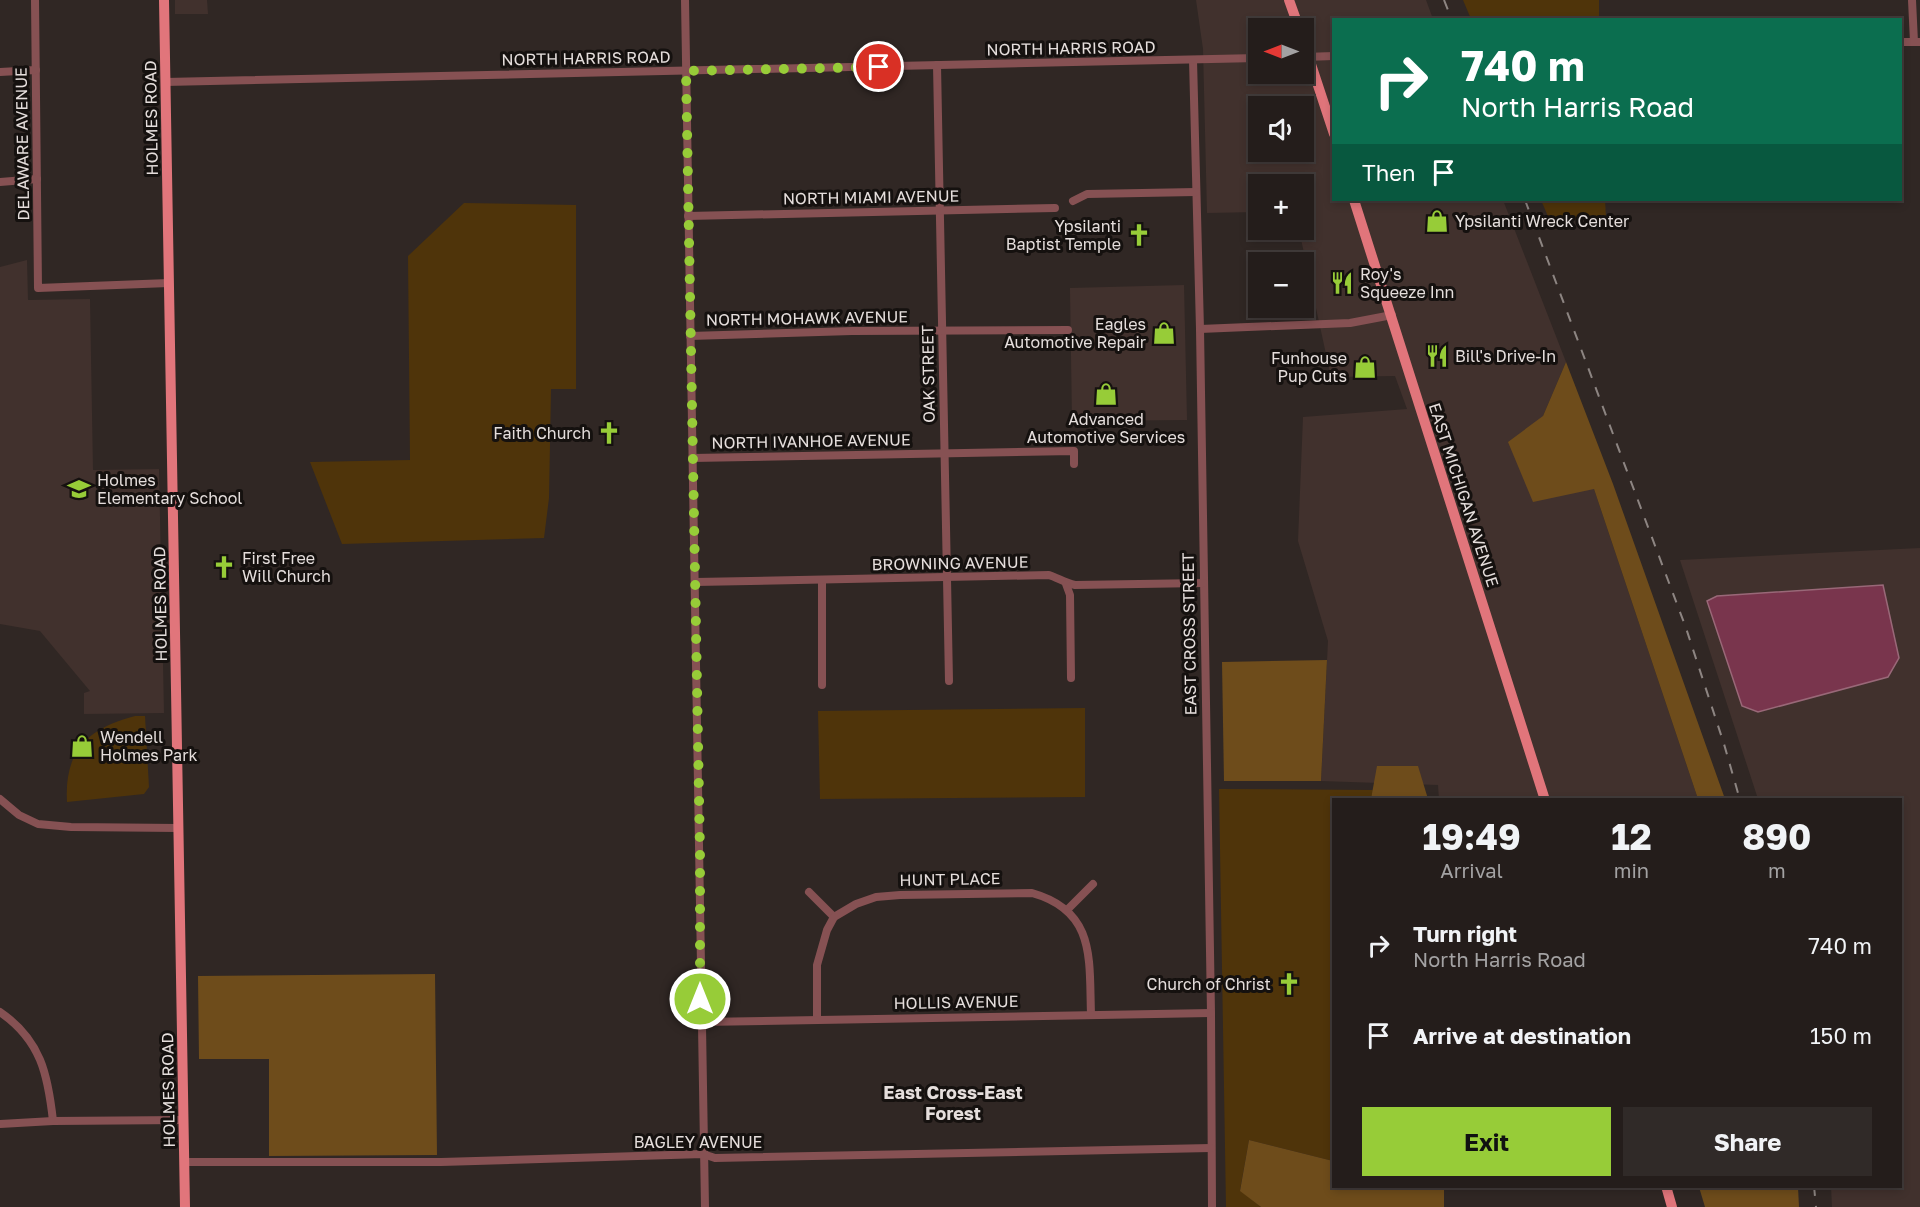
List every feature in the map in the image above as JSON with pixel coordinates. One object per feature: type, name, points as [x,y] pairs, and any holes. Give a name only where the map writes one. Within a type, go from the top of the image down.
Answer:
[{"type":"main road","name":"HOLMES ROAD","points":[[164,0],[185,1207]]},
{"type":"main road","points":[[1289,0],[1295,18]]},
{"type":"main road","points":[[1314,79],[1332,128]]},
{"type":"main road","name":"EAST MICHIGAN AVENUE","points":[[1354,201],[1544,798]]},
{"type":"main road","points":[[1667,1188],[1672,1207]]},
{"type":"street","name":"DELAWARE AVENUE","points":[[35,0],[38,288],[169,283]]},
{"type":"street","points":[[685,0],[700,1022],[705,1207]]},
{"type":"street","points":[[1912,0],[1917,42]]},
{"type":"street","points":[[1314,57],[1332,56]]},
{"type":"street","name":"NORTH HARRIS ROAD","points":[[165,82],[1248,58]]},
{"type":"street","name":"EAST CROSS STREET","points":[[1193,60],[1200,329],[1212,1207]]},
{"type":"street","name":"OAK STREET","points":[[937,65],[949,681]]},
{"type":"street","points":[[0,72],[36,70]]},
{"type":"street","points":[[0,182],[37,179]]},
{"type":"street","points":[[1073,201],[1087,194],[1196,192]]},
{"type":"street","name":"NORTH MIAMI AVENUE","points":[[688,216],[1055,208]]},
{"type":"street","points":[[1200,329],[1350,322],[1392,315]]},
{"type":"street","name":"NORTH MOHAWK AVENUE","points":[[690,336],[943,330],[1068,330]]},
{"type":"street","name":"NORTH IVANHOE AVENUE","points":[[692,458],[945,453],[1074,446],[1074,464]]},
{"type":"street","name":"BROWNING AVENUE","points":[[695,582],[1049,575],[1066,584],[1075,585],[1203,583]]},
{"type":"street","points":[[822,581],[822,685]]},
{"type":"street","points":[[1066,584],[1070,595],[1071,678]]},
{"type":"street","points":[[0,799],[19,815],[38,824],[71,827],[178,828]]},
{"type":"street","points":[[1091,1014],[1087,947],[1083,933],[1068,909],[1093,884]]},
{"type":"street","points":[[810,892],[834,917],[827,930],[817,965],[817,1020]]},
{"type":"street","name":"HUNT PLACE","points":[[834,917],[866,900],[900,895],[1032,893],[1068,909]]},
{"type":"street","points":[[0,1012],[28,1038],[40,1060],[49,1083],[53,1121]]},
{"type":"street","name":"HOLLIS AVENUE","points":[[700,1022],[1211,1013]]},
{"type":"street","points":[[0,1124],[53,1121],[183,1120]]},
{"type":"street","name":"BAGLEY AVENUE","points":[[184,1162],[441,1162],[703,1154],[715,1158],[1211,1148]]},
{"type":"shaded area","points":[[175,0],[207,0],[208,14],[175,14]]},
{"type":"shaded area","points":[[1196,0],[1426,0],[1433,18],[1332,18],[1332,201],[1503,201],[1566,362],[1543,416],[1594,489],[1698,798],[1439,798],[1438,785],[1321,781],[1328,641],[1298,541],[1303,417],[1407,409],[1395,376],[1331,377],[1314,299],[1314,252],[1304,252],[1301,240],[1314,240],[1314,174],[1248,174],[1248,212],[1207,213],[1203,49]]},
{"type":"shaded area","points":[[1463,0],[1599,0],[1599,18],[1471,18]]},
{"type":"shaded area","points":[[1541,201],[1605,201],[1606,217],[1550,221]]},
{"type":"shaded area","points":[[464,203],[576,205],[576,389],[551,389],[549,498],[544,538],[342,544],[310,462],[410,460],[408,256]]},
{"type":"shaded area","name":"Holmes Elementary School","points":[[27,260],[28,300],[90,299],[93,470],[159,469],[164,713],[84,714],[84,693],[90,691],[40,631],[0,624],[0,267]]},
{"type":"shaded area","points":[[1184,285],[1187,420],[1072,421],[1070,288]]},
{"type":"shaded area","points":[[1566,362],[1613,484],[1725,798],[1698,798],[1594,489],[1533,502],[1508,442],[1543,416]]},
{"type":"shaded area","points":[[1920,548],[1920,1207],[1832,1207],[1831,1188],[1902,1188],[1902,798],[1758,798],[1680,560]]},
{"type":"shaded area","points":[[1883,585],[1899,658],[1888,677],[1758,712],[1742,706],[1707,601],[1717,596]]},
{"type":"shaded area","points":[[1327,660],[1321,781],[1224,781],[1222,662]]},
{"type":"shaded area","points":[[1085,708],[1085,797],[820,799],[818,711]]},
{"type":"shaded area","points":[[135,716],[145,716],[149,787],[144,794],[67,802],[70,769],[82,744],[104,727]]},
{"type":"shaded area","points":[[1377,766],[1418,766],[1428,798],[1371,798]]},
{"type":"shaded area","points":[[1219,789],[1373,790],[1371,798],[1332,798],[1332,1161],[1249,1140],[1240,1190],[1261,1207],[1226,1207]]},
{"type":"shaded area","points":[[435,974],[437,1155],[269,1156],[269,1059],[199,1059],[198,976]]},
{"type":"shaded area","points":[[1249,1140],[1332,1161],[1332,1188],[1444,1188],[1444,1207],[1261,1207],[1240,1191]]},
{"type":"shaded area","points":[[1699,1188],[1798,1188],[1799,1207],[1705,1207]]},
{"type":"railway","points":[[1444,0],[1451,18]]},
{"type":"railway","points":[[1525,201],[1686,628],[1739,798]]},
{"type":"railway","points":[[1814,1188],[1816,1207]]},
{"type":"place","name":"Ypsilanti Wreck Center","points":[[1437,221]]},
{"type":"place","name":"Ypsilanti Baptist Temple","points":[[1139,235]]},
{"type":"place","name":"Roy's Squeeze Inn","points":[[1342,283]]},
{"type":"place","name":"Eagles Automotive Repair","points":[[1164,333]]},
{"type":"place","name":"Bill's Drive-In","points":[[1437,356]]},
{"type":"place","name":"Funhouse Pup Cuts","points":[[1365,367]]},
{"type":"place","name":"Advanced Automotive Services","points":[[1106,394]]},
{"type":"place","name":"Faith Church","points":[[609,433]]},
{"type":"place","name":"Holmes Elementary School","points":[[79,489]]},
{"type":"place","name":"First Free Will Church","points":[[224,567]]},
{"type":"place","name":"Wendell Holmes Park","points":[[82,746]]},
{"type":"place","name":"Church of Christ","points":[[1289,984]]},
{"type":"district","name":"East Cross-East Forest","points":[[953,1102]]},
{"type":"route","points":[[700,999],[700,852],[686,71],[879,67]]}]
